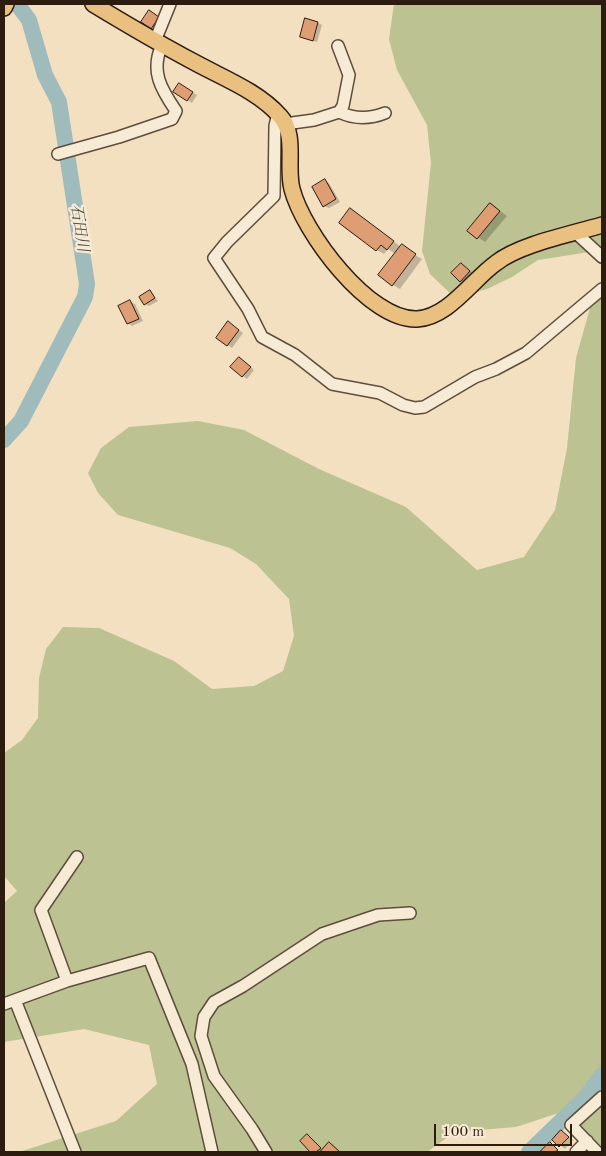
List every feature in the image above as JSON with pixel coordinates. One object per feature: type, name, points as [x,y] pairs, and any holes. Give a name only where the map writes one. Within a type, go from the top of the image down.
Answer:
[{"type":"main road","points":[[4,8],[6,4]]},
{"type":"main road","points":[[93,4],[158,43],[257,96],[282,119],[288,132],[291,188],[296,200],[327,257],[351,281],[386,311],[417,319],[430,316],[446,308],[497,262],[517,251],[602,225]]},
{"type":"street","points":[[58,154],[120,137],[172,119],[176,111],[162,91],[156,68],[158,43],[170,4]]},
{"type":"street","points":[[338,46],[349,75],[349,83],[343,106],[339,112],[314,120],[282,119],[274,126],[274,196],[227,242],[214,258],[248,309],[262,337],[295,355],[332,384],[380,393],[402,405],[424,408],[475,376],[496,369],[526,353],[602,289]]},
{"type":"street","points":[[339,112],[348,116],[373,117],[385,113]]},
{"type":"street","points":[[576,233],[602,257]]},
{"type":"street","points":[[67,981],[41,910],[77,857]]},
{"type":"street","points":[[266,1152],[214,1076],[201,1036],[204,1017],[214,1002],[243,986],[322,934],[378,916],[410,914]]},
{"type":"street","points":[[4,1004],[67,981],[150,958],[192,1064],[212,1152]]},
{"type":"street","points":[[15,1000],[75,1152]]},
{"type":"street","points":[[597,1152],[571,1125],[602,1097]]},
{"type":"street","points":[[576,1152],[587,1141]]},
{"type":"green space","points":[[394,4],[602,4],[602,250],[538,260],[512,277],[487,289],[455,298],[430,274],[422,251],[431,163],[427,125],[397,70],[389,39]]},
{"type":"green space","points":[[602,295],[602,1073],[595,1101],[516,1127],[455,1132],[427,1152],[19,1152],[116,1121],[157,1084],[149,1045],[84,1029],[4,1042],[4,903],[17,891],[4,876],[4,753],[22,740],[38,718],[39,678],[46,649],[63,627],[99,628],[174,661],[212,689],[254,686],[283,671],[294,636],[289,599],[256,564],[230,548],[118,515],[98,493],[88,473],[101,448],[129,427],[198,421],[244,430],[319,469],[406,507],[477,570],[524,557],[555,510],[567,448],[576,358],[590,308]]},
{"type":"green space","points":[[602,1102],[602,1151],[578,1128]]},
{"type":"building","points":[[149,10],[159,17],[151,29],[141,22]]},
{"type":"building","points":[[305,18],[318,22],[313,41],[300,37]]},
{"type":"building","points":[[179,83],[193,92],[187,101],[173,92]]},
{"type":"building","points":[[325,179],[336,199],[323,207],[312,187]]},
{"type":"building","points":[[490,203],[500,211],[477,239],[467,231]]},
{"type":"building","points":[[350,208],[394,241],[387,250],[381,245],[376,251],[339,223]]},
{"type":"building","points":[[402,244],[416,254],[392,286],[378,275]]},
{"type":"building","points":[[461,263],[470,271],[460,282],[451,273]]},
{"type":"building","points":[[150,290],[155,298],[144,305],[139,297]]},
{"type":"building","points":[[130,300],[139,319],[127,324],[118,306]]},
{"type":"building","points":[[228,321],[239,330],[227,346],[216,338]]},
{"type":"building","points":[[239,357],[251,367],[242,377],[230,367]]},
{"type":"building","points":[[561,1130],[569,1137],[559,1147],[552,1140]]},
{"type":"building","points":[[307,1134],[321,1148],[316,1152],[310,1152],[300,1141]]},
{"type":"building","points":[[329,1142],[340,1152],[320,1152]]},
{"type":"building","points":[[550,1142],[558,1150],[555,1152],[541,1151]]},
{"type":"waterway","name":"石田川","points":[[4,440],[21,421],[85,297],[87,284],[59,102],[45,75],[29,20],[17,4]]},
{"type":"waterway","points":[[529,1152],[586,1097],[602,1075]]}]
